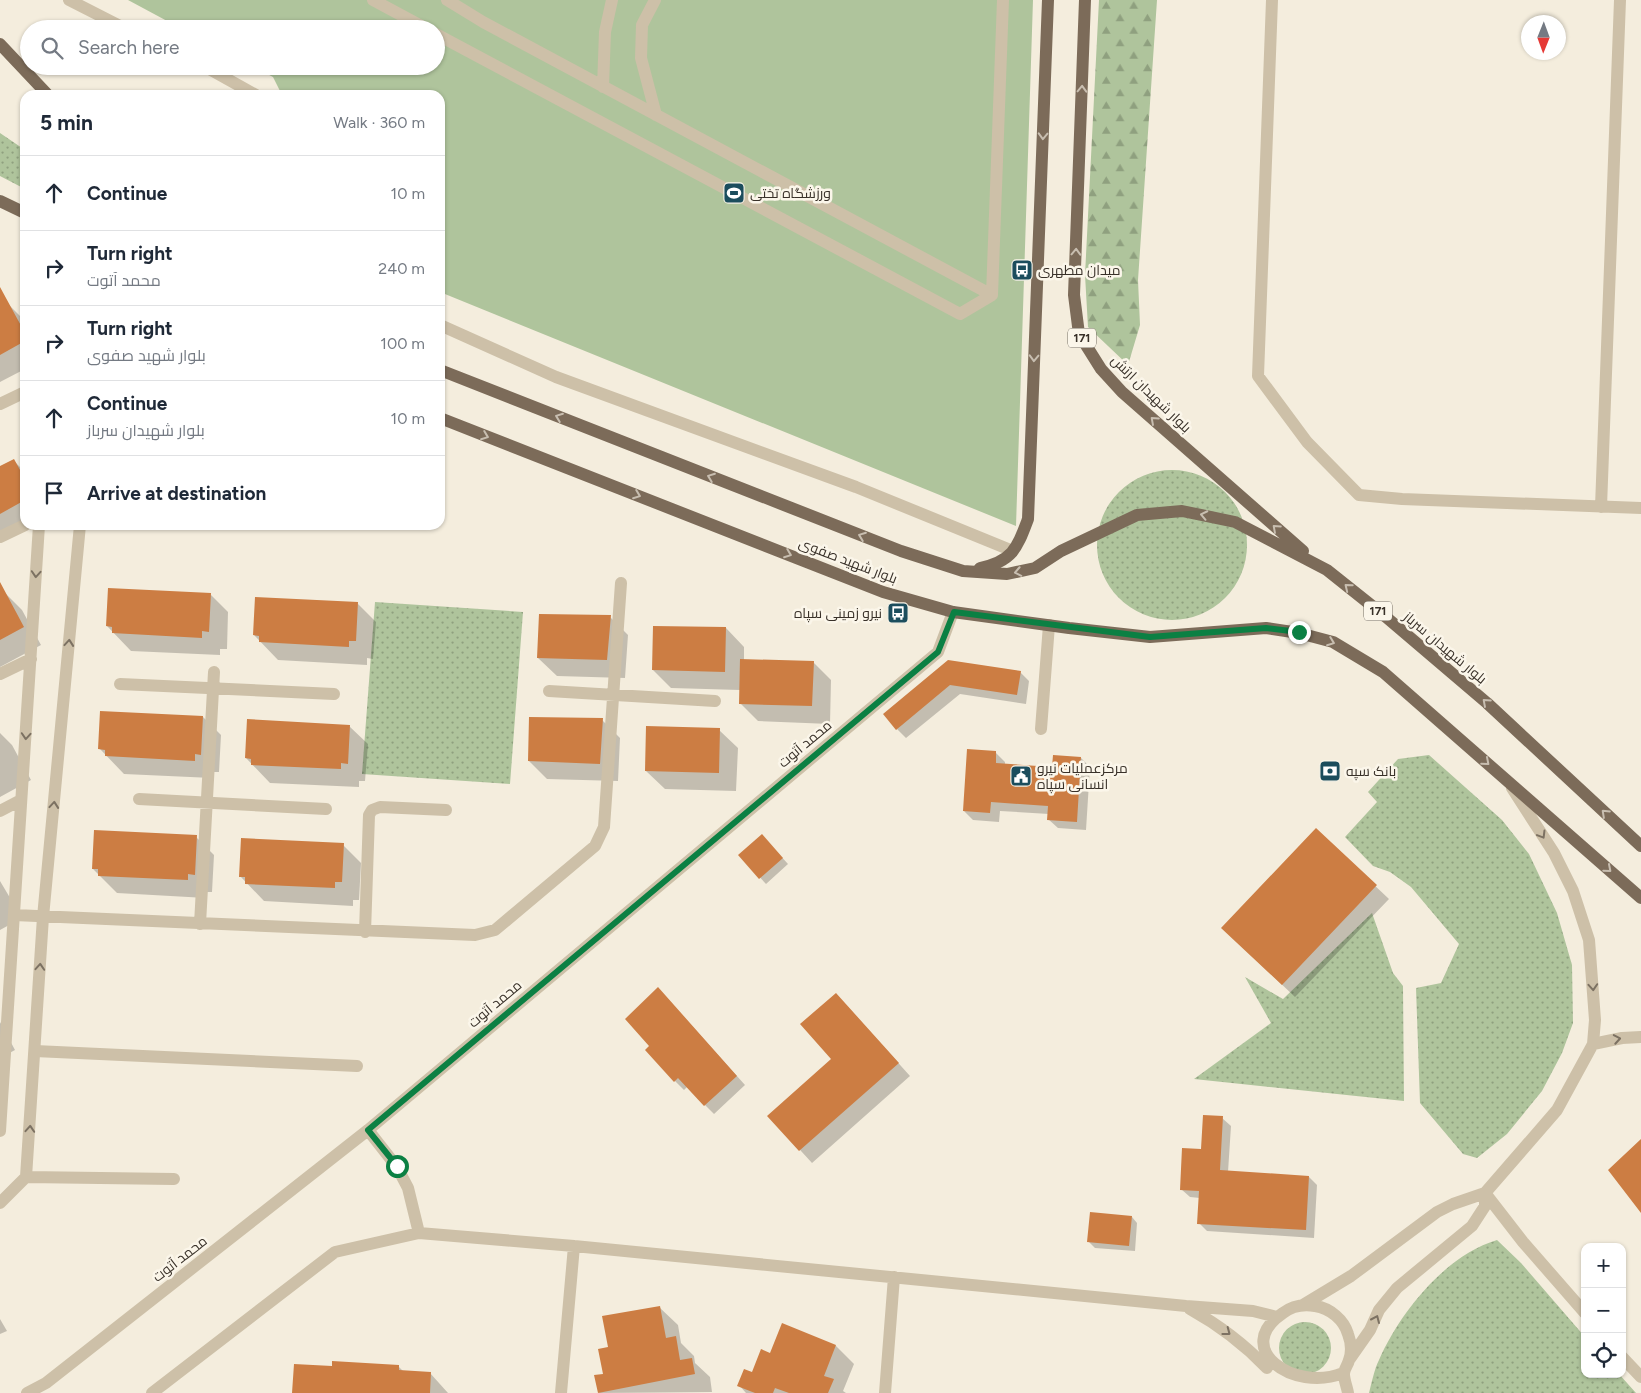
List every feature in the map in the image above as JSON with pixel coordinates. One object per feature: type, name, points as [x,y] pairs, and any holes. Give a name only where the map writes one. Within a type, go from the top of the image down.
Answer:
[{"type":"main road","points":[[963,571],[999,564],[1018,546],[1028,520],[1048,0]]},
{"type":"main road","name":"بلوار شهیدان ارتش","points":[[1085,0],[1074,295],[1079,334],[1101,369],[1122,392],[1297,546],[1327,570]]},
{"type":"main road","points":[[0,44],[20,65]]},
{"type":"main road","points":[[29,75],[43,90]]},
{"type":"main road","points":[[0,201],[20,211]]},
{"type":"main road","name":"بلوار شهید صفوی","points":[[445,370],[901,551],[963,571],[1007,574],[1035,568],[1061,550]]},
{"type":"main road","name":"بلوار شهید صفوی","points":[[445,420],[883,592],[954,612],[1150,637],[1266,628],[1299,632],[1333,642],[1383,672],[1506,779]]},
{"type":"main road","name":"بلوار شهیدان سرباز","points":[[1061,550],[1137,514],[1182,511],[1235,522],[1327,570],[1487,703],[1641,846]]},
{"type":"main road","points":[[1506,779],[1641,898]]},
{"type":"street","points":[[69,0],[108,20]]},
{"type":"street","points":[[373,0],[410,20]]},
{"type":"street","points":[[447,0],[603,87],[992,295]]},
{"type":"street","points":[[603,87],[605,32],[612,0]]},
{"type":"street","points":[[656,0],[642,25],[641,58],[656,115]]},
{"type":"street","points":[[992,295],[1003,0]]},
{"type":"street","points":[[1272,0],[1258,376],[1307,442],[1359,495],[1402,499],[1641,508]]},
{"type":"street","points":[[1601,507],[1620,0]]},
{"type":"street","points":[[445,39],[960,314],[992,295]]},
{"type":"street","points":[[220,75],[247,90]]},
{"type":"street","points":[[445,327],[556,377],[856,487],[1013,551]]},
{"type":"street","points":[[0,404],[20,394]]},
{"type":"street","points":[[0,537],[20,527]]},
{"type":"street","points":[[0,1131],[2,1075],[13,936],[39,530]]},
{"type":"street","points":[[0,1203],[26,1177],[44,918],[80,530]]},
{"type":"street","points":[[14,916],[365,932],[475,935],[495,930],[595,846],[604,827],[621,583]]},
{"type":"street","name":"محمد آتوت","points":[[27,1393],[46,1383],[368,1130],[938,652],[954,612]]},
{"type":"street","points":[[1041,729],[1049,625]]},
{"type":"street","points":[[0,674],[31,659]]},
{"type":"street","points":[[200,924],[214,672]]},
{"type":"street","points":[[120,684],[334,694]]},
{"type":"street","points":[[549,691],[715,701]]},
{"type":"street","points":[[1270,1371],[1265,1358],[1264,1343],[1268,1329],[1277,1317],[1289,1309],[1303,1305],[1351,1276],[1437,1212],[1485,1193],[1557,1110],[1593,1044],[1596,1020],[1589,940],[1573,891],[1554,853],[1506,779]]},
{"type":"street","points":[[139,799],[326,809]]},
{"type":"street","points":[[0,811],[22,800]]},
{"type":"street","points":[[365,932],[369,816],[372,810],[380,807],[446,810]]},
{"type":"street","points":[[0,943],[13,936]]},
{"type":"street","points":[[1593,1044],[1641,1037]]},
{"type":"street","points":[[35,1051],[357,1066]]},
{"type":"street","points":[[368,1130],[397,1166],[408,1188],[419,1233]]},
{"type":"street","points":[[26,1177],[174,1179]]},
{"type":"street","points":[[1485,1193],[1523,1242],[1581,1308]]},
{"type":"street","points":[[1314,1390],[1334,1383],[1343,1372],[1370,1330],[1379,1310],[1397,1288],[1472,1226],[1485,1206],[1485,1193]]},
{"type":"street","points":[[152,1393],[335,1252],[419,1233],[1253,1311],[1277,1317]]},
{"type":"street","points":[[561,1393],[574,1246]]},
{"type":"street","points":[[885,1393],[894,1278]]},
{"type":"street","points":[[1303,1305],[1317,1306],[1330,1311],[1340,1320],[1348,1332],[1351,1346],[1350,1360]]},
{"type":"street","points":[[1186,1306],[1215,1322],[1245,1345],[1280,1382]]},
{"type":"street","points":[[1626,1361],[1641,1377]]},
{"type":"street","points":[[1343,1372],[1348,1393]]},
{"type":"green space","name":"ورزشگاه تختی","points":[[128,0],[1033,0],[1016,526],[445,294],[445,90],[280,90],[273,77],[269,75],[445,75],[445,20],[165,20]]},
{"type":"green space","points":[[1099,0],[1157,0],[1138,280],[1140,325],[1128,365],[1088,327],[1085,275]]},
{"type":"green space","points":[[0,133],[20,147],[20,186],[0,176]]},
{"type":"green space","points":[[1172,470],[1187,471],[1201,475],[1214,482],[1225,492],[1235,503],[1242,516],[1246,530],[1246,560],[1242,574],[1235,587],[1225,598],[1214,608],[1201,615],[1187,619],[1172,620],[1157,619],[1143,615],[1130,608],[1119,598],[1109,587],[1102,574],[1098,560],[1097,545],[1098,530],[1102,516],[1109,503],[1119,492],[1130,482],[1143,475],[1157,471]]},
{"type":"green space","points":[[375,602],[523,612],[510,784],[362,774]]},
{"type":"green space","points":[[1429,755],[1502,820],[1529,854],[1557,913],[1572,965],[1573,1023],[1562,1053],[1542,1091],[1507,1134],[1477,1158],[1463,1154],[1420,1103],[1416,988],[1441,983],[1459,944],[1411,887],[1390,872],[1373,866],[1345,837],[1377,802],[1368,792],[1398,759]]},
{"type":"green space","points":[[1372,913],[1393,973],[1403,986],[1404,1101],[1194,1079],[1271,1023],[1245,977],[1283,999]]},
{"type":"green space","points":[[1497,1240],[1521,1263],[1581,1332],[1581,1378],[1623,1378],[1636,1393],[1369,1393],[1379,1360],[1399,1323],[1412,1305],[1443,1272],[1460,1258],[1478,1247]]},
{"type":"green space","points":[[1305,1322],[1319,1326],[1327,1334],[1331,1348],[1327,1362],[1319,1370],[1305,1374],[1291,1370],[1283,1362],[1279,1348],[1283,1334],[1291,1326]]},
{"type":"building","points":[[0,287],[20,324],[20,344],[0,355]]},
{"type":"building","points":[[14,459],[20,470],[20,503],[0,514],[0,466]]},
{"type":"building","points":[[0,582],[24,627],[0,640]]},
{"type":"building","points":[[108,588],[211,593],[209,632],[202,631],[202,638],[112,633],[112,627],[106,626]]},
{"type":"building","points":[[255,597],[358,602],[356,641],[349,641],[349,647],[259,642],[259,636],[253,635]]},
{"type":"building","points":[[539,614],[611,615],[607,660],[537,658]]},
{"type":"building","points":[[653,626],[726,627],[725,672],[652,670]]},
{"type":"building","points":[[740,659],[814,661],[812,706],[739,704]]},
{"type":"building","points":[[948,660],[1021,671],[1017,695],[950,685],[896,730],[883,714]]},
{"type":"building","points":[[100,711],[203,716],[201,755],[195,754],[195,761],[105,756],[105,750],[98,749]]},
{"type":"building","points":[[529,717],[603,718],[600,764],[528,761]]},
{"type":"building","points":[[247,719],[350,725],[348,764],[341,763],[341,769],[251,765],[251,759],[245,758]]},
{"type":"building","points":[[646,726],[720,728],[719,773],[645,771]]},
{"type":"building","points":[[967,749],[996,751],[996,763],[1052,767],[1053,755],[1081,757],[1077,822],[1047,820],[1048,806],[991,802],[990,813],[963,811]]},
{"type":"building","points":[[1316,828],[1377,885],[1282,985],[1221,928]]},
{"type":"building","points":[[94,830],[197,835],[195,875],[188,874],[188,880],[98,876],[98,869],[92,869]]},
{"type":"building","points":[[762,834],[783,858],[759,879],[738,855]]},
{"type":"building","points":[[241,838],[344,843],[342,882],[335,882],[335,888],[245,884],[245,877],[239,877]]},
{"type":"building","points":[[658,987],[737,1076],[704,1106],[678,1078],[674,1082],[645,1050],[649,1046],[625,1019]]},
{"type":"building","points":[[836,993],[899,1063],[799,1151],[767,1116],[831,1059],[800,1024]]},
{"type":"building","points":[[1203,1115],[1223,1116],[1220,1170],[1309,1176],[1306,1230],[1197,1224],[1199,1191],[1180,1190],[1182,1148],[1201,1149]]},
{"type":"building","points":[[1641,1139],[1641,1213],[1608,1170]]},
{"type":"building","points":[[1090,1212],[1132,1216],[1129,1246],[1087,1242]]},
{"type":"building","points":[[660,1306],[666,1338],[676,1336],[680,1360],[692,1358],[695,1374],[598,1393],[594,1375],[603,1374],[598,1349],[608,1347],[602,1316]]},
{"type":"building","points":[[782,1323],[836,1345],[824,1376],[834,1379],[828,1393],[789,1393],[775,1388],[773,1393],[755,1393],[737,1386],[744,1369],[752,1372],[761,1349],[770,1353]]},
{"type":"building","points":[[332,1361],[399,1365],[399,1370],[431,1372],[430,1393],[292,1393],[294,1364],[332,1366]]},
{"type":"place","name":"ورزشگاه تختی","points":[[734,193]]},
{"type":"place","name":"میدان مطهری","points":[[1022,270]]},
{"type":"place","name":"نیرو زمینی سپاه","points":[[898,613]]},
{"type":"place","name":"بانک سپه","points":[[1330,771]]},
{"type":"place","name":"مرکزعملیات نیرو انسانی سپاه","points":[[1021,776]]},
{"type":"route","points":[[397,1166],[368,1130],[938,652],[954,612],[1150,637],[1266,628],[1299,632]]}]
